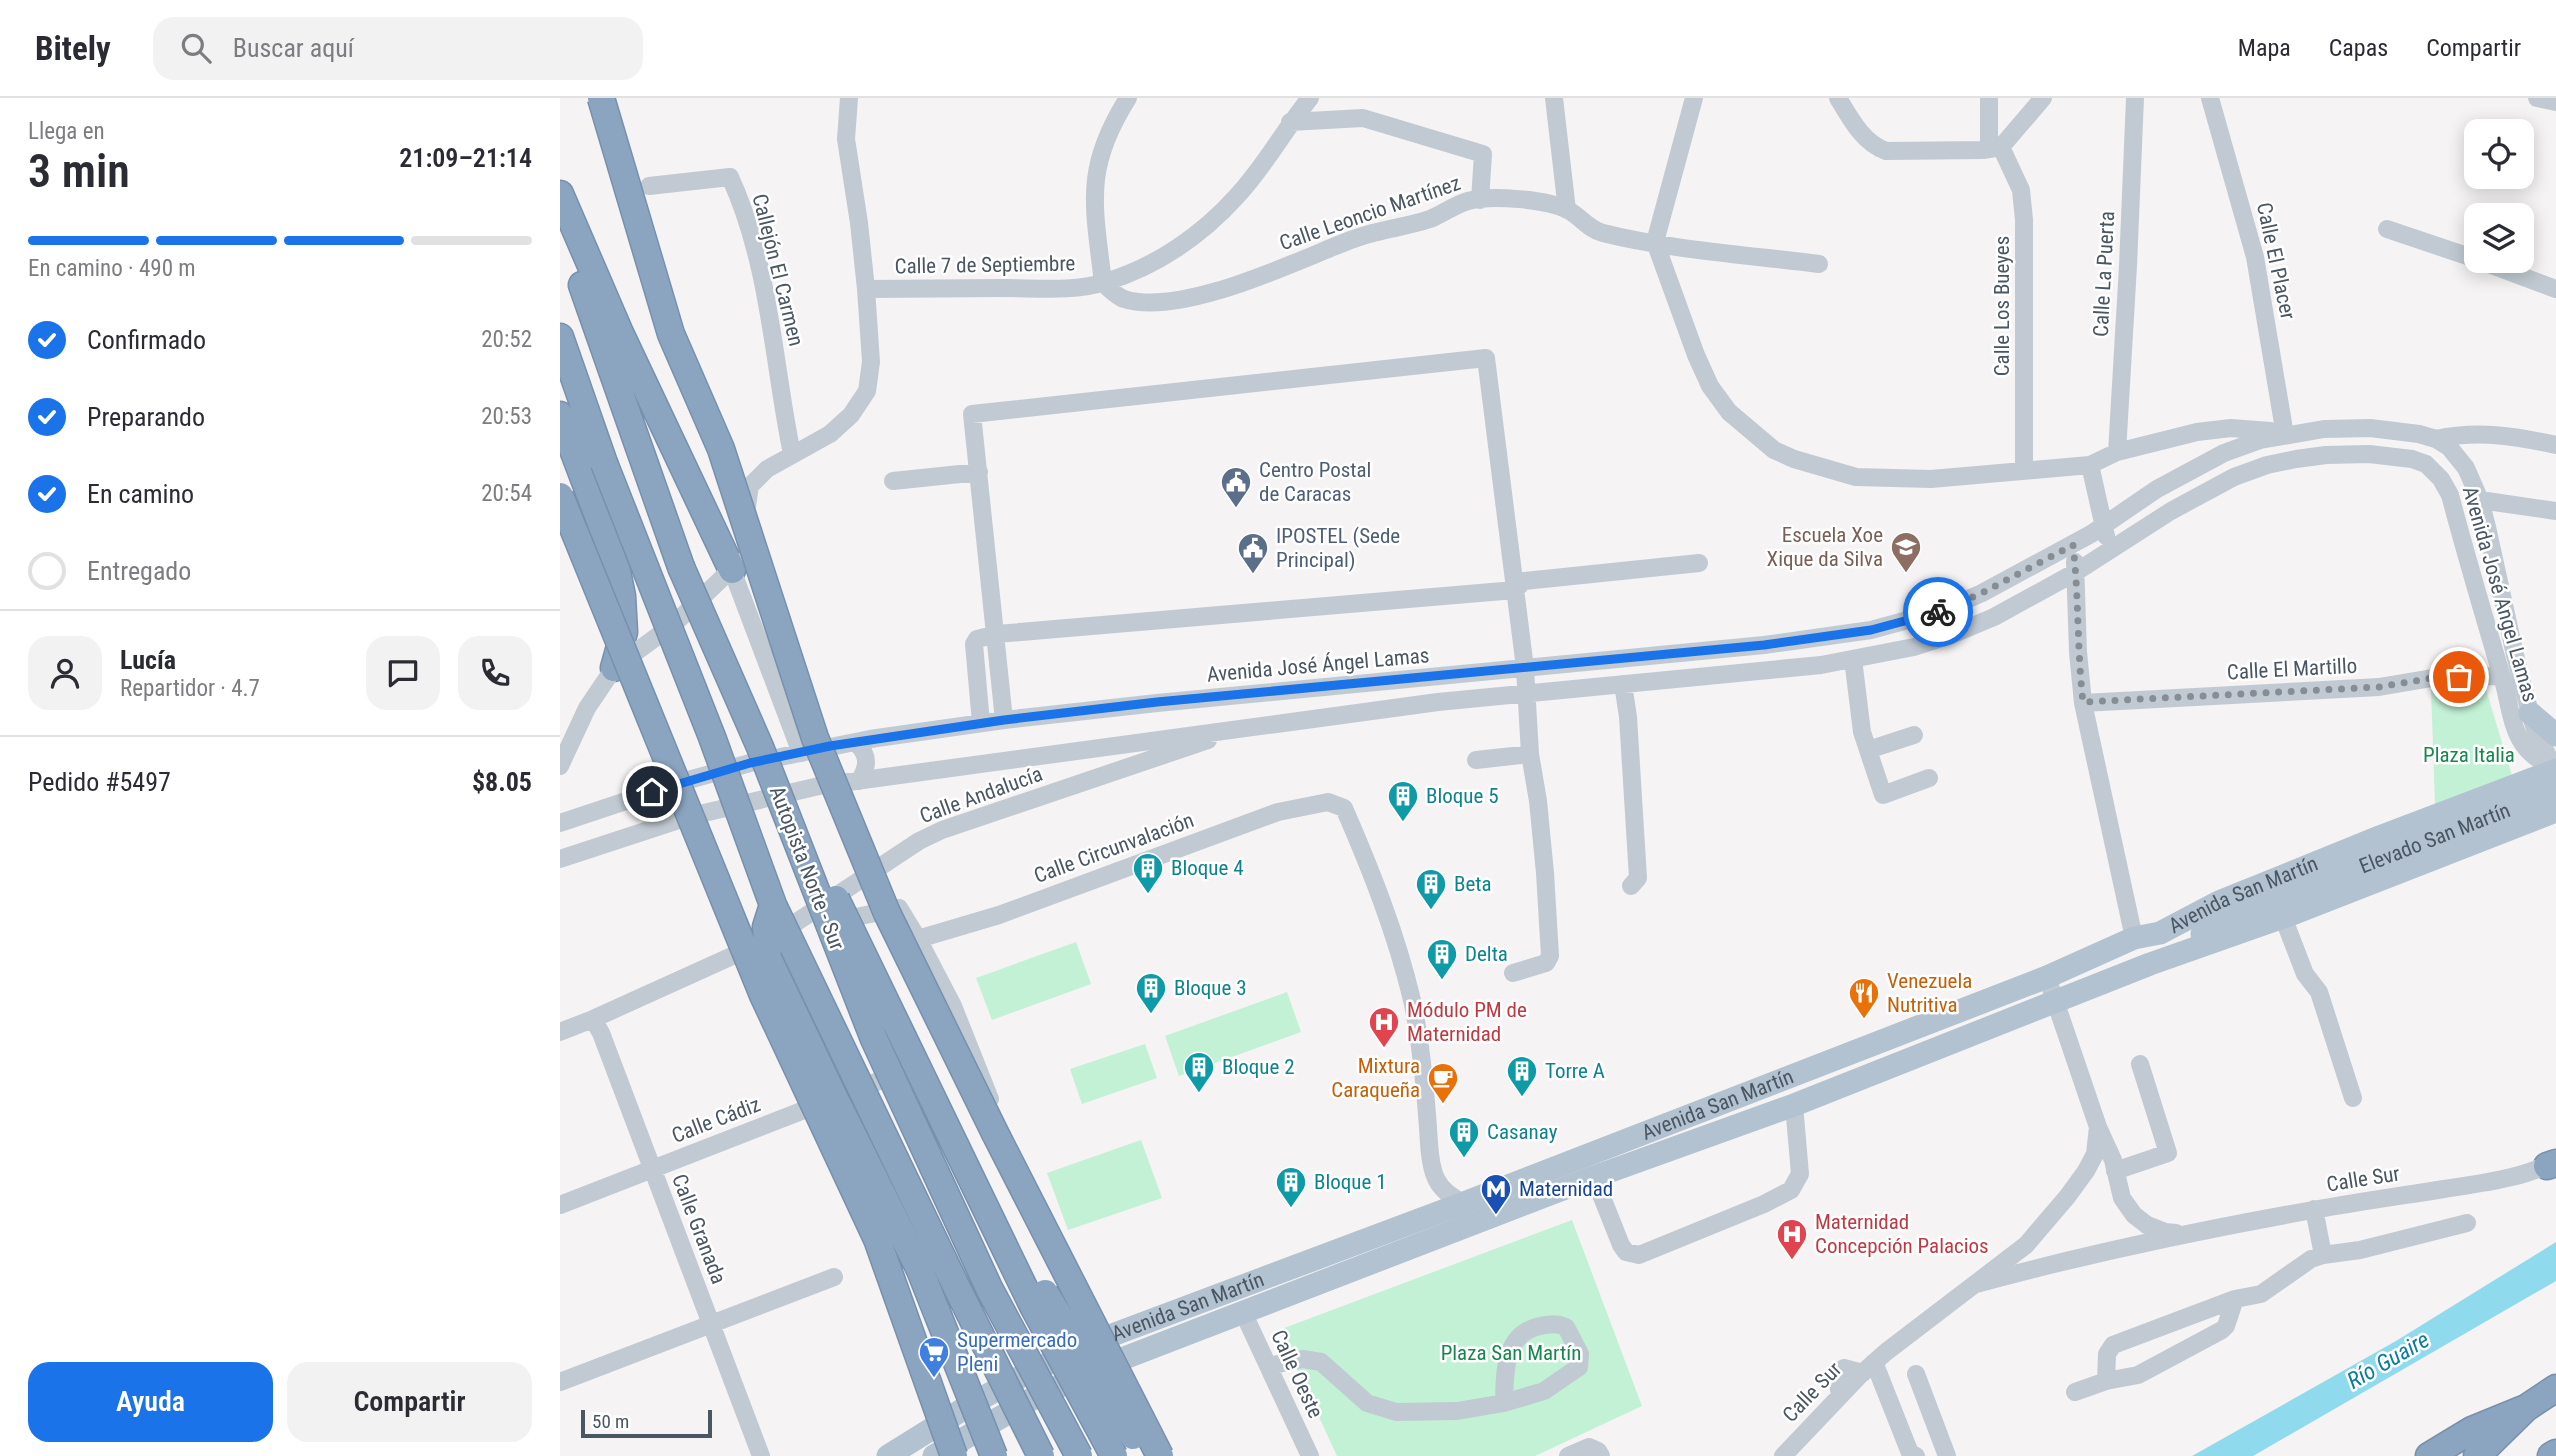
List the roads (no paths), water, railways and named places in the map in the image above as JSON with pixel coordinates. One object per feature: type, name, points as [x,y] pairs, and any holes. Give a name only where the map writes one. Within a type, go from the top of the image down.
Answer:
[{"type":"highway","points":[[601,98],[671,334],[721,449],[815,738],[887,913],[995,1133],[1160,1456]]},
{"type":"highway","points":[[560,194],[620,333],[732,570]]},
{"type":"highway","name":"Autopista Norte - Sur","points":[[560,224],[681,567],[760,747],[874,1040],[989,1288],[1079,1456]]},
{"type":"highway","name":"Autopista Norte - Sur","points":[[560,337],[604,463],[712,737],[773,905],[959,1293],[1041,1456]]},
{"type":"highway","points":[[560,415],[615,561],[622,596],[624,632],[614,668]]},
{"type":"highway","points":[[560,496],[763,995],[877,1240],[954,1456]]},
{"type":"highway","points":[[760,747],[1032,1304],[1114,1456]]},
{"type":"highway","points":[[773,905],[765,927],[768,958],[920,1270],[994,1456]]},
{"type":"highway","points":[[937,1109],[1144,1456]]},
{"type":"highway","points":[[2477,1456],[2526,1408],[2556,1388]]},
{"type":"highway","points":[[2429,1456],[2472,1430],[2526,1408]]},
{"type":"highway","points":[[2552,1456],[2556,1453]]},
{"type":"main road","points":[[2530,713],[2556,735]]},
{"type":"main road","name":"Elevado San Martín","points":[[2235,916],[2556,776]]},
{"type":"main road","name":"Avenida San Martín","points":[[888,1456],[973,1403],[1091,1343],[1464,1203],[2047,976],[2134,938],[2160,933],[2219,902],[2376,838],[2556,776]]},
{"type":"main road","name":"Avenida San Martín","points":[[934,1456],[986,1424],[1068,1381],[1594,1177],[1794,1105],[2055,1000],[2283,917],[2556,811]]},
{"type":"main road","points":[[2160,933],[2235,916]]},
{"type":"main road","points":[[2150,964],[2235,916]]},
{"type":"street","points":[[560,766],[587,708],[614,668],[674,624],[732,570],[746,552],[748,539],[745,508],[750,486],[767,469],[830,434],[850,415],[867,391],[871,362],[859,223],[846,139],[849,98]]},
{"type":"street","points":[[1103,283],[1095,216],[1096,166],[1113,121],[1128,98]]},
{"type":"street","name":"Calle 7 de Septiembre","points":[[866,289],[1065,288],[1103,283],[1158,260],[1192,238],[1236,198],[1258,173],[1290,122],[1310,98]]},
{"type":"street","points":[[1554,98],[1567,210]]},
{"type":"street","points":[[1694,98],[1655,242],[1710,386],[1729,412],[1774,450],[1805,463],[1856,477],[1931,479],[2090,465],[2118,452],[2197,432],[2231,428],[2285,435]]},
{"type":"street","points":[[1838,98],[1872,146],[1886,151],[1995,148],[2043,98]]},
{"type":"street","points":[[1989,98],[1995,148]]},
{"type":"street","name":"Calle La Puerta","points":[[2118,452],[2135,98]]},
{"type":"street","name":"Calle El Placer","points":[[2210,98],[2255,257],[2285,435]]},
{"type":"street","points":[[2537,98],[2556,102]]},
{"type":"street","points":[[1290,122],[1363,118],[1483,154],[1480,200]]},
{"type":"street","name":"Calle Los Bueyes","points":[[1995,148],[2021,190],[2024,220],[2024,470]]},
{"type":"street","name":"Callejón El Carmen","points":[[649,186],[730,177],[743,205],[766,298],[792,454]]},
{"type":"street","name":"Calle Leoncio Martínez","points":[[1103,283],[1124,299],[1161,302],[1182,298],[1247,281],[1348,240],[1432,218],[1458,204],[1480,200],[1545,203],[1567,210],[1590,228],[1602,233],[1819,264]]},
{"type":"street","points":[[2387,229],[2464,255]]},
{"type":"street","points":[[2514,273],[2556,289]]},
{"type":"street","points":[[1004,720],[972,414],[1486,358],[1528,695],[1530,754],[1543,849],[1550,956],[1546,963],[1513,973]]},
{"type":"street","name":"Avenida José Angel Lamas","points":[[2073,545],[2157,489],[2224,453],[2260,440],[2324,429],[2398,430],[2437,439],[2456,453],[2480,500],[2530,713]]},
{"type":"street","points":[[2437,439],[2488,433],[2556,445]]},
{"type":"street","name":"Avenida José Angel Lamas","points":[[2076,572],[2205,492],[2234,477],[2267,465],[2326,455],[2369,454],[2412,459],[2426,464],[2450,495],[2516,730],[2522,743],[2556,776]]},
{"type":"street","points":[[2090,465],[2105,525],[2107,551]]},
{"type":"street","points":[[893,481],[978,472]]},
{"type":"street","points":[[2480,500],[2556,511]]},
{"type":"street","points":[[2073,545],[2083,702],[2134,938]]},
{"type":"street","name":"Avenida José Ángel Lamas","points":[[560,823],[692,779],[750,763],[855,742],[981,723],[1157,702],[1764,645],[1871,630],[1941,611],[1982,593],[2073,545]]},
{"type":"street","points":[[981,723],[974,644],[977,639],[997,634],[1515,590],[1524,581],[1699,563]]},
{"type":"street","points":[[732,570],[801,753]]},
{"type":"street","points":[[560,859],[731,805],[808,788],[1438,702],[1767,671],[1853,659],[1914,647],[1951,635],[1994,617],[2076,572]]},
{"type":"street","points":[[1853,659],[1861,732],[1883,795],[1929,778]]},
{"type":"street","name":"Calle El Martillo","points":[[2083,702],[2379,687],[2438,677],[2502,676]]},
{"type":"street","points":[[1623,684],[1628,717],[1638,877],[1631,886]]},
{"type":"street","points":[[2530,713],[2556,776]]},
{"type":"street","name":"Calle Andalucía","points":[[560,1032],[783,933],[919,841],[942,830],[1246,727]]},
{"type":"street","points":[[1868,750],[1914,735]]},
{"type":"street","points":[[855,742],[862,748],[867,759],[867,766],[859,781]]},
{"type":"street","points":[[1476,760],[1530,754]]},
{"type":"street","name":"Calle Circunvalación","points":[[918,939],[999,915],[1278,812],[1328,802],[1344,808],[1378,888],[1412,1000],[1427,1102],[1430,1159],[1435,1178],[1442,1191],[1464,1203]]},
{"type":"street","points":[[783,933],[899,908],[918,939],[968,1039],[1025,1192],[1092,1331],[1091,1343]]},
{"type":"street","points":[[2283,917],[2305,974],[2319,992],[2353,1098]]},
{"type":"street","name":"Calle Sur","points":[[2047,976],[2122,1198],[2134,1215],[2147,1225],[2165,1232],[2187,1234]]},
{"type":"street","name":"Calle Granada","points":[[593,1019],[601,1033],[761,1456]]},
{"type":"street","points":[[2115,1171],[2168,1153],[2140,1064]]},
{"type":"street","name":"Calle Cádiz","points":[[560,1205],[889,1077]]},
{"type":"street","points":[[1594,1177],[1621,1245],[1626,1252],[1639,1255],[1764,1204],[1791,1190],[1800,1174],[1794,1105]]},
{"type":"street","name":"Calle Sur","points":[[1783,1456],[1869,1367],[1920,1323],[2026,1245],[2067,1197],[2095,1154],[2098,1127]]},
{"type":"street","name":"Calle Sur","points":[[1976,1284],[2049,1264],[2187,1234],[2314,1209],[2491,1182],[2553,1163]]},
{"type":"street","points":[[2314,1209],[2323,1255]]},
{"type":"street","points":[[2106,1381],[2107,1354],[2113,1345],[2235,1299],[2261,1294],[2311,1259],[2360,1250],[2467,1223]]},
{"type":"street","points":[[560,1382],[834,1277]]},
{"type":"street","points":[[2074,1392],[2106,1381],[2138,1376],[2222,1330],[2226,1326],[2235,1299]]},
{"type":"street","name":"Calle Oeste","points":[[1243,1312],[1310,1456]]},
{"type":"street","points":[[1268,1366],[1303,1359],[1321,1362],[1367,1403],[1396,1412],[1457,1411],[1504,1403],[1544,1391],[1579,1367],[1580,1354],[1566,1327],[1555,1323],[1531,1328],[1513,1342],[1507,1359],[1504,1403]]},
{"type":"street","points":[[1869,1367],[1910,1453],[1916,1456]]},
{"type":"street","points":[[1916,1374],[1943,1455]]},
{"type":"street","points":[[1568,1456],[1589,1447],[1598,1451],[1601,1456]]},
{"type":"water","name":"Río Guaire","points":[[2556,1242],[2556,1281],[2253,1456],[2192,1456],[2396,1341]]},
{"type":"place","name":"Centro Postal de Caracas","points":[[1236,509]]},
{"type":"place","name":"Escuela Xoe Xique da Silva","points":[[1906,574]]},
{"type":"place","name":"IPOSTEL (Sede Principal)","points":[[1253,575]]},
{"type":"place","name":"Bloque 5","points":[[1403,823]]},
{"type":"place","name":"Bloque 4","points":[[1148,895]]},
{"type":"place","name":"Beta","points":[[1431,911]]},
{"type":"place","name":"Delta","points":[[1442,981]]},
{"type":"place","name":"Bloque 3","points":[[1151,1015]]},
{"type":"place","name":"Venezuela Nutritiva","points":[[1864,1020]]},
{"type":"place","name":"Módulo PM de Maternidad","points":[[1384,1049]]},
{"type":"place","name":"Bloque 2","points":[[1199,1094]]},
{"type":"place","name":"Torre A","points":[[1522,1098]]},
{"type":"place","name":"Mixtura Caraqueña","points":[[1443,1105]]},
{"type":"place","name":"Casanay","points":[[1464,1159]]},
{"type":"place","name":"Bloque 1","points":[[1291,1209]]},
{"type":"place","name":"Maternidad","points":[[1496,1216]]},
{"type":"place","name":"Maternidad Concepción Palacios","points":[[1792,1261]]},
{"type":"place","name":"Supermercado Pleni","points":[[934,1379]]},
{"type":"park label","name":"Plaza Italia","points":[[2469,755]]},
{"type":"park label","name":"Plaza San Martín","points":[[1511,1353]]}]
